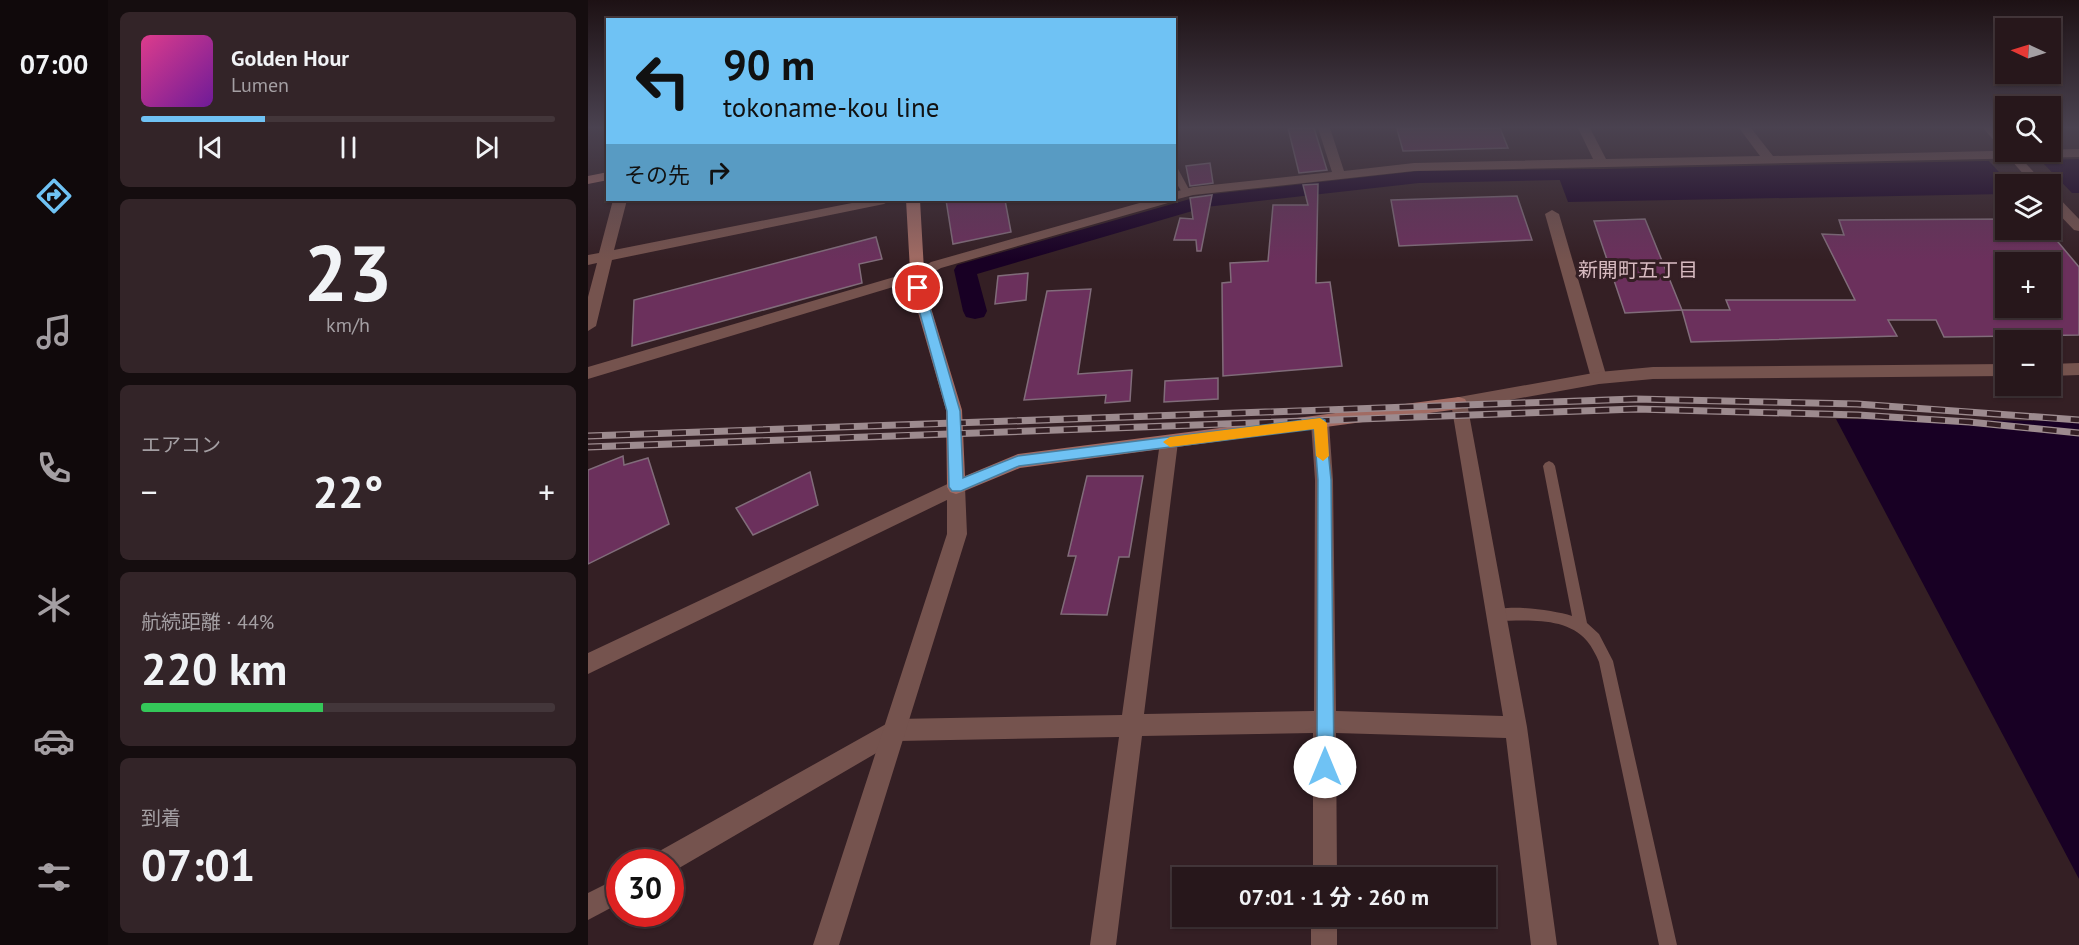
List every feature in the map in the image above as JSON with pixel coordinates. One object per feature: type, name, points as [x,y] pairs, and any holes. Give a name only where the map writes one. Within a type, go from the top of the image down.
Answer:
[{"type":"main road","points":[[588,180],[606,176]]},
{"type":"main road","points":[[913,201],[918,288],[954,411],[956,487],[1018,461],[1459,403]]},
{"type":"street","points":[[1180,194],[1366,172]]},
{"type":"street","points":[[588,326],[620,201]]},
{"type":"street","points":[[588,260],[879,201]]},
{"type":"street","points":[[588,373],[918,275],[936,265],[1160,201]]},
{"type":"street","points":[[2061,208],[2079,227]]},
{"type":"street","points":[[1552,214],[1599,378]]},
{"type":"street","points":[[2061,370],[2079,369]]},
{"type":"street","points":[[1544,945],[1516,728],[1459,403],[1599,378],[1653,373],[1995,370]]},
{"type":"street","points":[[1320,423],[1324,480],[1325,867]]},
{"type":"street","points":[[1103,945],[1169,442]]},
{"type":"street","points":[[588,664],[956,487],[957,534],[826,945]]},
{"type":"street","points":[[684,851],[895,730],[1326,722],[1516,728]]},
{"type":"street","points":[[588,907],[606,897]]},
{"type":"street","points":[[1324,927],[1324,945]]},
{"type":"lane","points":[[1176,177],[1180,194]]},
{"type":"lane","points":[[1549,466],[1581,628]]},
{"type":"lane","points":[[1496,615],[1544,616],[1571,621],[1591,634],[1606,661],[1668,945]]},
{"type":"shaded area","points":[[1557,172],[2079,172],[2079,193],[2061,193],[2061,174],[1995,174],[1995,194],[1568,202]]},
{"type":"shaded area","points":[[1836,419],[2079,421],[2079,879]]},
{"type":"pier","points":[[1999,172],[2052,172],[2054,174],[2001,174]]},
{"type":"pier","points":[[2061,182],[2072,193],[2061,193]]},
{"type":"building","points":[[1187,172],[1211,172],[1213,183],[1190,186]]},
{"type":"building","points":[[1318,184],[1316,283],[1330,282],[1342,366],[1223,376],[1222,283],[1231,282],[1230,263],[1268,261],[1273,205],[1308,205],[1303,185]]},
{"type":"building","points":[[1212,195],[1201,251],[1197,251],[1196,240],[1174,240],[1180,218],[1193,219],[1190,198]]},
{"type":"building","points":[[1517,196],[1532,240],[1399,246],[1391,200]]},
{"type":"building","points":[[946,201],[1005,201],[1011,232],[953,244]]},
{"type":"building","points":[[1645,219],[1682,310],[1625,313],[1594,221]]},
{"type":"building","points":[[1995,219],[1995,240],[2056,240],[2079,267],[2079,335],[2061,335],[2061,330],[1995,330],[1995,336],[1944,337],[1936,320],[1888,320],[1897,336],[1691,342],[1682,310],[1730,310],[1726,300],[1855,300],[1822,234],[1844,235],[1839,220]]},
{"type":"building","points":[[876,237],[882,259],[859,264],[862,283],[632,346],[634,300]]},
{"type":"building","points":[[1028,273],[1026,300],[995,304],[998,276]]},
{"type":"building","points":[[1091,289],[1078,374],[1132,370],[1130,401],[1105,403],[1106,395],[1024,400],[1047,291]]},
{"type":"building","points":[[1218,378],[1218,399],[1164,402],[1165,381]]},
{"type":"building","points":[[623,456],[624,465],[648,458],[669,524],[588,564],[588,470]]},
{"type":"building","points":[[810,472],[818,505],[753,535],[736,508]]},
{"type":"building","points":[[1087,476],[1143,476],[1129,557],[1119,557],[1107,615],[1061,614],[1076,556],[1068,556]]},
{"type":"waterway","points":[[975,311],[965,270],[1204,201],[1419,177],[1597,175]]},
{"type":"railway","points":[[588,436],[1635,399],[1857,404],[2079,420]]},
{"type":"railway","points":[[588,447],[1637,409],[1858,415],[1969,422],[2079,433]]},
{"type":"slow traffic","points":[[1170,442],[1320,423],[1323,456]]},
{"type":"district","name":"新開町五丁目","points":[[1638,270]]},
{"type":"route","points":[[918,288],[954,411],[956,487],[1018,461],[1320,423],[1324,480],[1325,767]]}]
